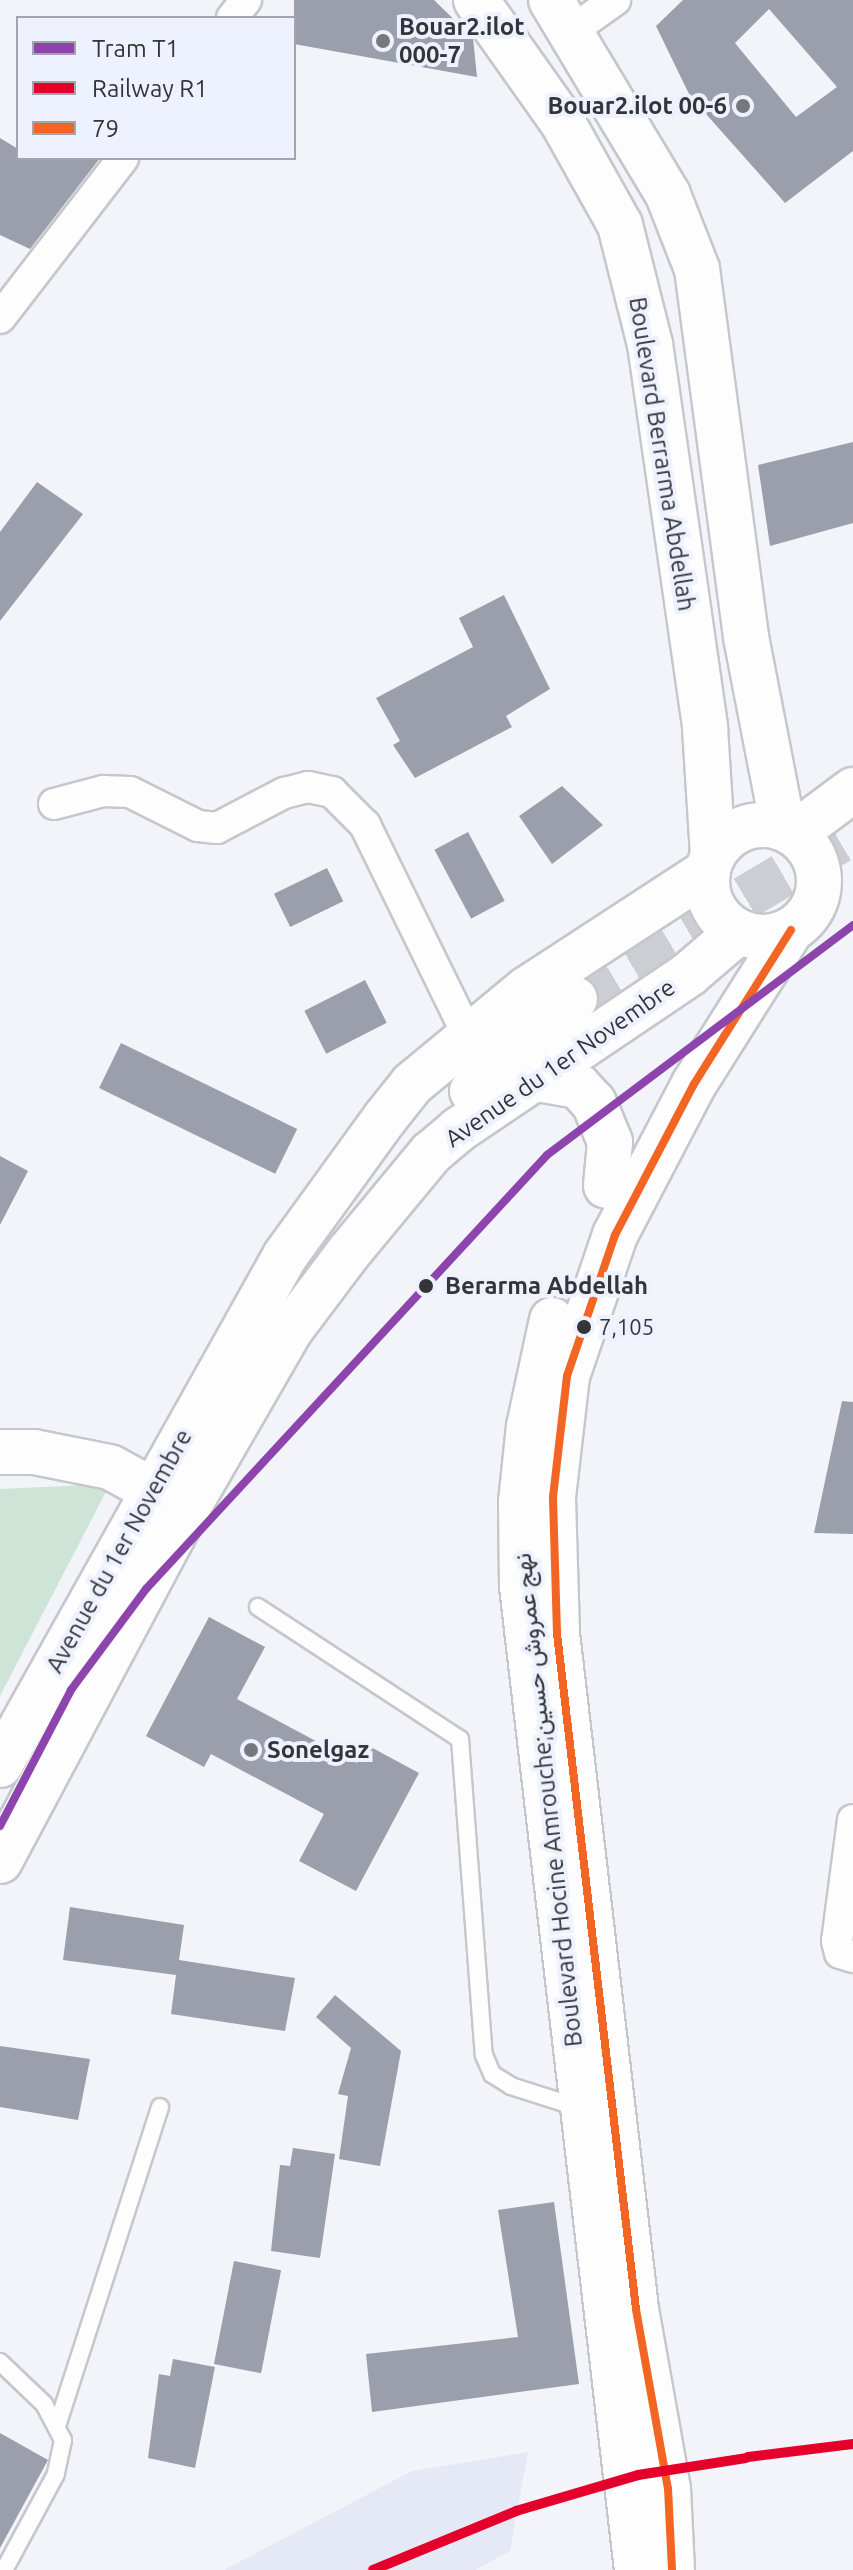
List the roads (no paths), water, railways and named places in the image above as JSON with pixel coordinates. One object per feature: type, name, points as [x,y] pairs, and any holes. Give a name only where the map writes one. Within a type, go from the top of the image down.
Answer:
[{"type":"main road","name":"Boulevard Berrarma Abdellah","points":[[476,0],[563,123],[620,225],[650,344],[705,728],[710,863]]},
{"type":"main road","points":[[562,15],[668,195],[697,269],[746,637],[788,831],[836,878],[805,918],[761,933],[710,900],[710,863],[736,832],[751,826],[788,831],[853,790]]},
{"type":"main road","name":"Avenue du 1er Novembre","points":[[0,1861],[285,1256],[334,1187],[412,1084],[468,1035],[527,989],[710,863]]},
{"type":"main road","name":"Avenue du 1er Novembre","points":[[0,1765],[171,1498],[291,1329],[431,1153],[532,1078],[689,974],[761,933]]},
{"type":"main road","name":"Boulevard Hocine Amrouche;نهج عمروش حسين","points":[[637,2570],[522,1586],[521,1502],[544,1343],[606,1186],[761,933]]},
{"type":"main road","name":"Boulevard Hocine Amrouche;نهج عمروش حسين","points":[[672,2570],[668,2489],[636,2309],[557,1633],[553,1497],[567,1376],[615,1235],[694,1084],[761,933]]},
{"type":"main road","points":[[291,1329],[350,1220],[380,1178],[575,999],[421,1104],[334,1187]]},
{"type":"main road","points":[[532,1078],[578,1086],[594,1103],[610,1142],[606,1186]]},
{"type":"main road","points":[[0,1452],[77,1459],[171,1498]]},
{"type":"street","points":[[234,16],[246,0]]},
{"type":"street","points":[[562,15],[615,0]]},
{"type":"street","points":[[3,306],[121,160]]},
{"type":"street","points":[[54,804],[103,791],[130,792],[198,826],[217,828],[284,793],[308,787],[332,792],[365,825],[468,1035]]},
{"type":"street","points":[[853,1820],[837,1941],[840,1953],[853,1957]]},
{"type":"lane","points":[[258,1607],[460,1739],[484,2055],[492,2074],[511,2086],[581,2109]]},
{"type":"lane","points":[[4,2570],[56,2474],[62,2456],[58,2423],[160,2107]]},
{"type":"lane","points":[[0,2362],[58,2423]]},
{"type":"tunnel","points":[[575,999],[853,833]]},
{"type":"tram line","name":"T1","points":[[0,1826],[71,1690],[146,1589],[547,1155],[853,925]]},
{"type":"rail line","name":"R1","points":[[748,2457],[853,2444]]},
{"type":"rail line","name":"R1","points":[[373,2570],[516,2511],[638,2475],[746,2458]]},
{"type":"place","name":"Bouar2.ilot 000-7","points":[[383,41]]},
{"type":"place","name":"Bouar2.ilot 00-6","points":[[743,106]]},
{"type":"place","name":"Berarma Abdellah","points":[[426,1286]]},
{"type":"place","name":"7,105","points":[[584,1327]]},
{"type":"place","name":"Sonelgaz","points":[[251,1750]]}]
